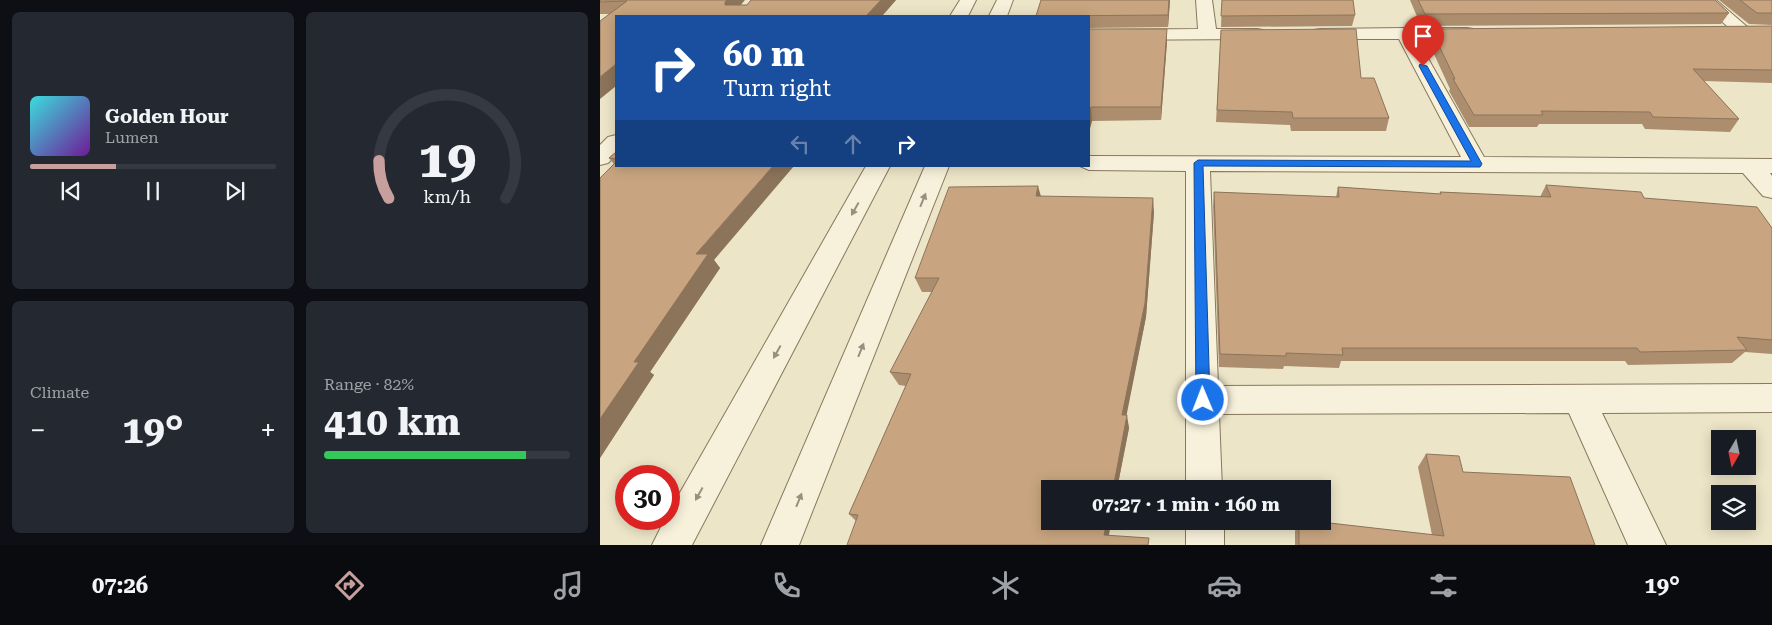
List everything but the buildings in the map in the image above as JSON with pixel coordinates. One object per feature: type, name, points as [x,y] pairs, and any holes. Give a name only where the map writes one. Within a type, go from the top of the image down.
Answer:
[{"type":"street","points":[[960,15],[968,0]]},
{"type":"street","points":[[998,15],[1005,0]]},
{"type":"street","points":[[1204,0],[1208,34]]},
{"type":"street","points":[[1706,0],[1743,31]]},
{"type":"street","points":[[1713,31],[1762,31]]},
{"type":"street","points":[[1405,33],[1477,164]]},
{"type":"street","points":[[1306,34],[1485,33]]},
{"type":"street","points":[[1090,35],[1277,34]]},
{"type":"street","points":[[600,158],[615,143]]},
{"type":"street","points":[[1090,163],[1760,166],[1772,190]]},
{"type":"street","points":[[1198,163],[1204,480]]},
{"type":"street","points":[[671,545],[877,167]]},
{"type":"street","points":[[780,545],[937,167]]},
{"type":"street","points":[[1203,400],[1772,398]]},
{"type":"street","points":[[1579,399],[1647,545]]},
{"type":"street","points":[[1205,530],[1205,545]]},
{"type":"route","points":[[1203,400],[1198,163],[1477,164],[1423,66]]}]
